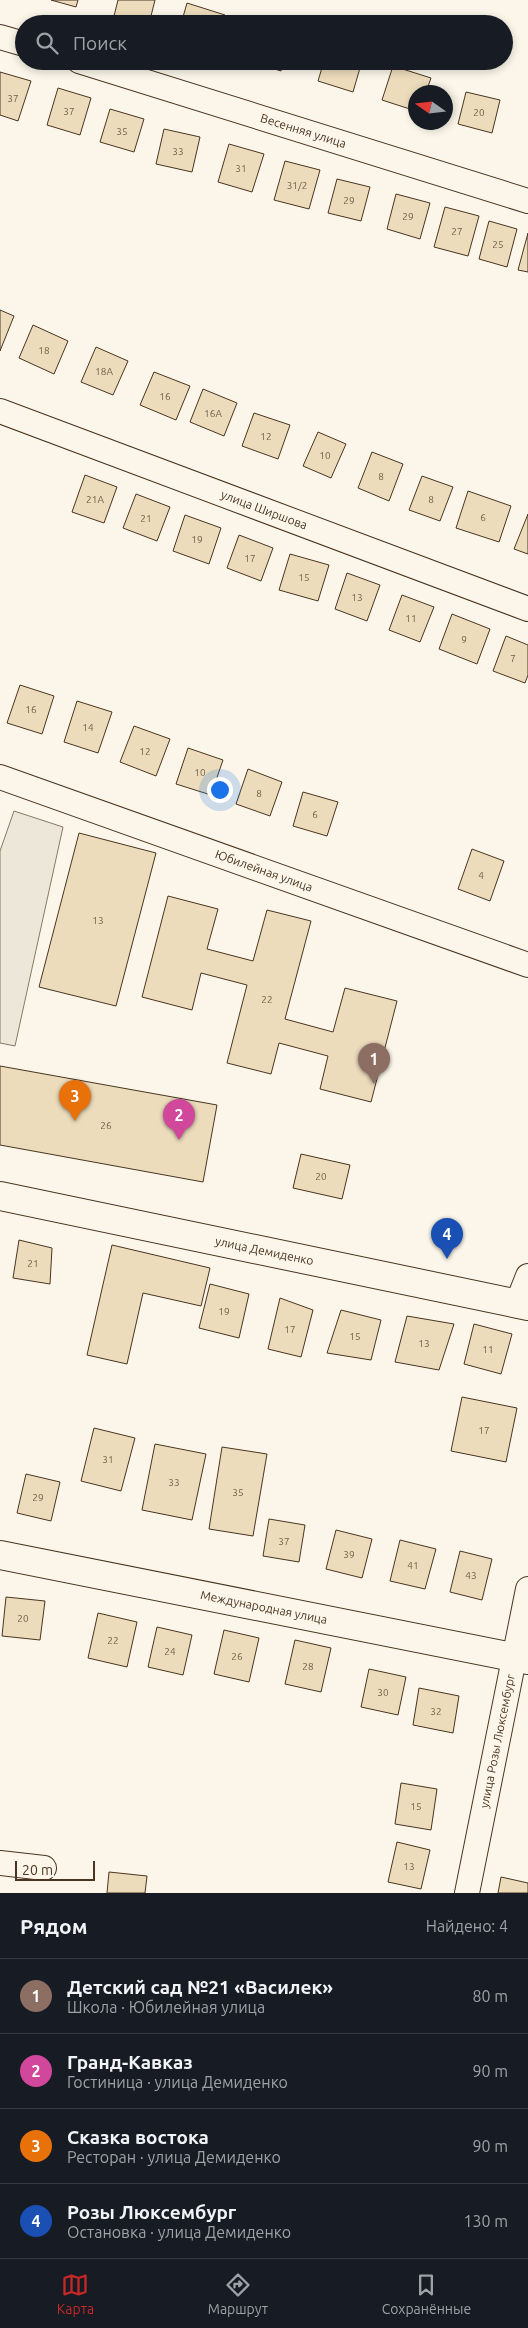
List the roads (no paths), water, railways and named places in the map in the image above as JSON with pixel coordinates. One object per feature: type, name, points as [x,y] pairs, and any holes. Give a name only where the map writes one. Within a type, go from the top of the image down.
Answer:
[{"type":"main road","name":"улица Демиденко","points":[[0,1196],[523,1305]]},
{"type":"main road","name":"Международная улица","points":[[0,1555],[521,1658]]},
{"type":"street","points":[[0,37],[15,41]]},
{"type":"street","name":"Весенняя улица","points":[[107,70],[528,202]]},
{"type":"street","name":"улица Ширшова","points":[[0,411],[528,610]]},
{"type":"street","name":"Юбилейная улица","points":[[0,777],[528,965]]},
{"type":"street","points":[[523,1305],[528,1276]]},
{"type":"street","name":"улица Розы Люксембург","points":[[467,1893],[521,1658],[528,1589]]},
{"type":"street","points":[[0,1864],[44,1868]]},
{"type":"place","name":"Детский сад №21 «Василек»","points":[[374,1084]]},
{"type":"place","name":"Сказка востока","points":[[75,1121]]},
{"type":"place","name":"Гранд-Кавказ","points":[[179,1140]]},
{"type":"place","name":"Розы Люксембург","points":[[447,1259]]}]
